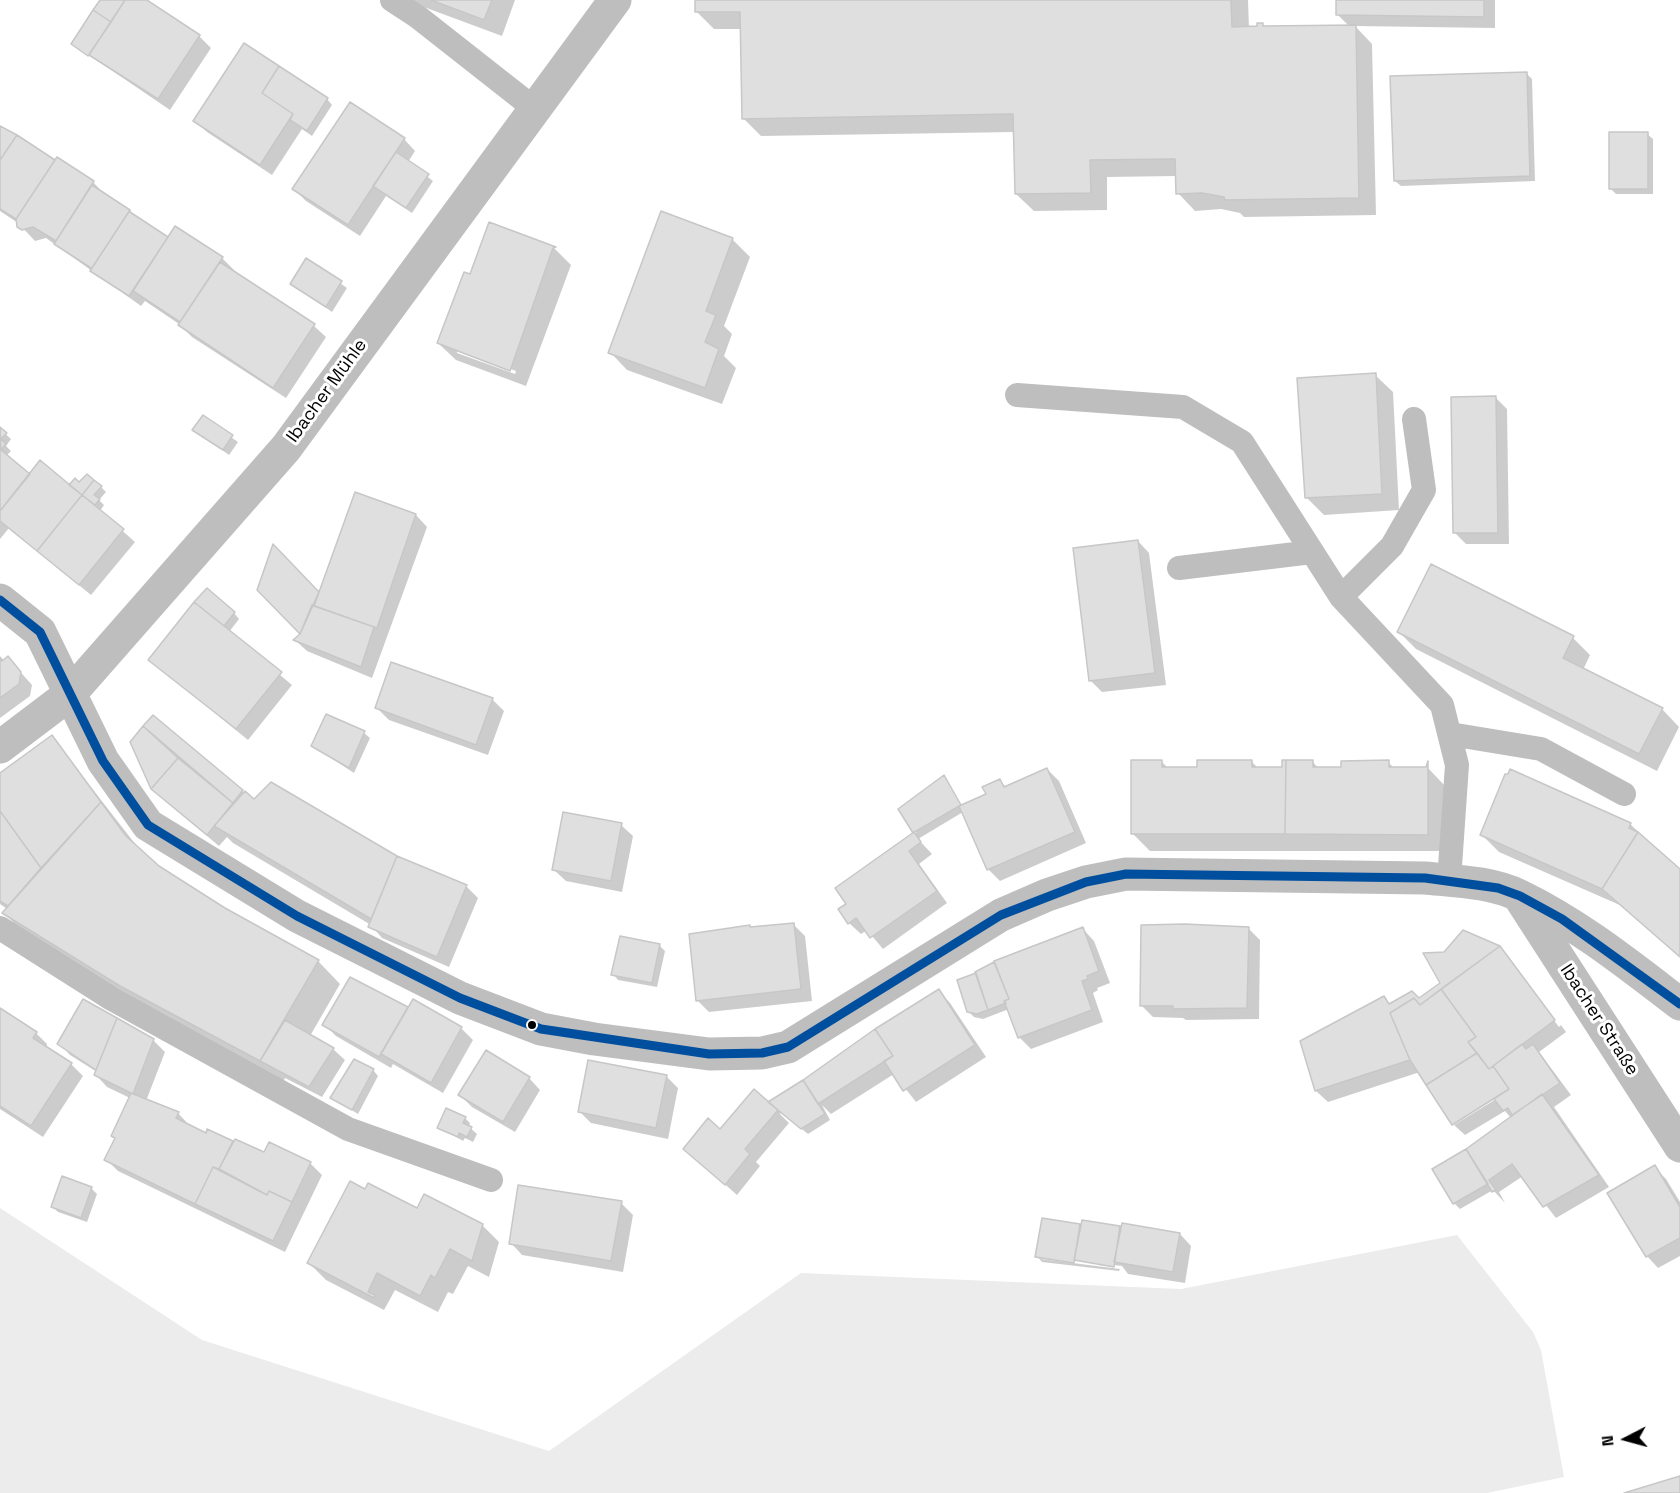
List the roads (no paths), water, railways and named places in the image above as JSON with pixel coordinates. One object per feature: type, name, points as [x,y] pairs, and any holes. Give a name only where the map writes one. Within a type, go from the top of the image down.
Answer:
[{"type":"street","name":"Ibacher Mühle","points":[[0,747],[70,694],[286,448],[615,0]]},
{"type":"street","points":[[0,600],[40,632],[104,761],[148,825],[297,916],[460,998],[541,1029],[594,1039],[710,1054],[762,1053],[788,1047],[1002,915],[1076,885],[1126,874],[1449,881],[1518,895],[1605,946],[1680,1004]]},
{"type":"street","name":"Ibacher Straße","points":[[1518,895],[1680,1146]]},
{"type":"lane","points":[[392,0],[418,17],[535,109]]},
{"type":"lane","points":[[1017,395],[1184,406],[1242,442],[1341,597],[1442,705],[1457,765],[1449,881]]},
{"type":"lane","points":[[1341,597],[1392,546],[1424,490],[1414,418]]},
{"type":"lane","points":[[1179,568],[1312,552]]},
{"type":"lane","points":[[1450,734],[1541,749],[1624,794]]},
{"type":"lane","points":[[0,928],[122,1004],[348,1129],[491,1180]]}]
